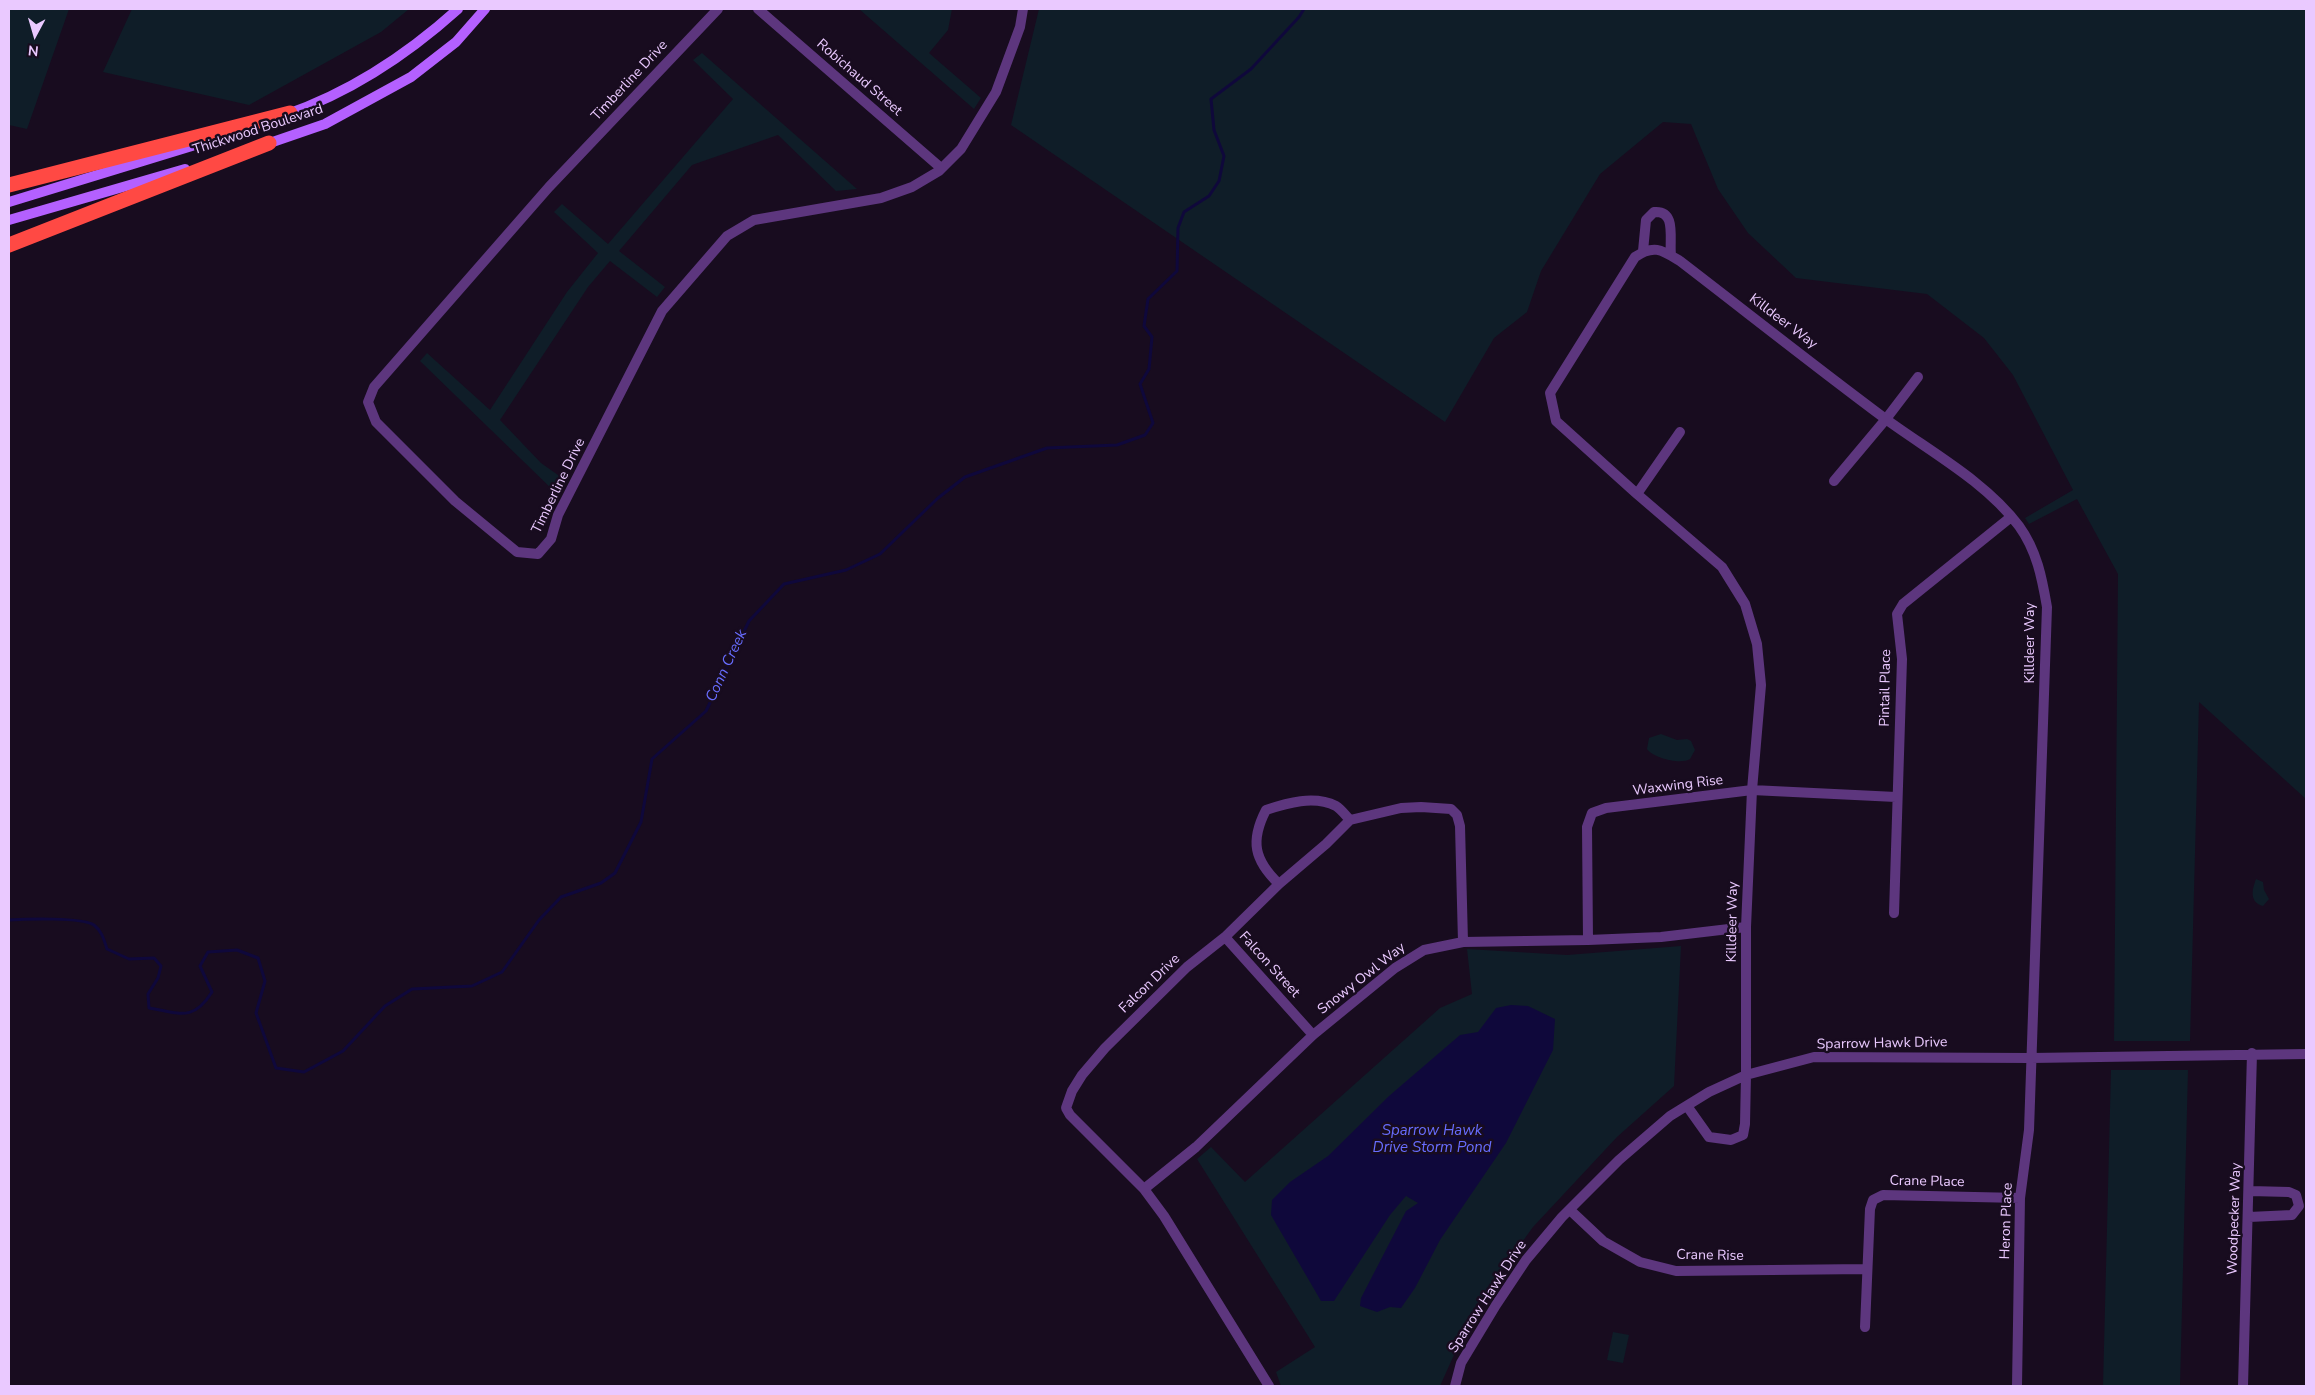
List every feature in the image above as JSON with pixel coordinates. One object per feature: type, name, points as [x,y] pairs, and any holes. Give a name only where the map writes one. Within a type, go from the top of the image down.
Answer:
[{"type":"highway","points":[[9,185],[290,113]]},
{"type":"highway","points":[[9,245],[270,143]]},
{"type":"main road","name":"Thickwood Boulevard","points":[[9,202],[199,144],[290,113],[378,71],[431,33],[458,9]]},
{"type":"main road","name":"Thickwood Boulevard","points":[[9,220],[270,143],[326,124],[412,77],[456,42],[485,9]]},
{"type":"street","name":"Timberline Drive","points":[[718,9],[549,187],[374,387],[368,402],[376,422],[455,502],[517,552],[538,554],[551,539],[558,515],[662,311],[727,236],[754,220],[880,198],[912,187],[941,168],[960,149],[996,92],[1020,27],[1023,9]]},
{"type":"street","name":"Robichaud Street","points":[[758,9],[941,168]]},
{"type":"street","points":[[1642,251],[1646,220],[1654,212],[1661,211],[1667,215],[1670,222],[1671,255]]},
{"type":"street","name":"Killdeer Way","points":[[1687,1106],[1709,1137],[1722,1140],[1737,1139],[1744,1131],[1746,927],[1752,790],[1760,685],[1757,644],[1745,604],[1722,566],[1636,494],[1556,421],[1550,393],[1635,256],[1646,249],[1661,250],[1671,255],[1886,419],[1992,496],[2011,517],[2030,545],[2040,568],[2047,607],[2032,1058]]},
{"type":"street","points":[[1834,481],[1918,377]]},
{"type":"street","points":[[1636,494],[1680,432]]},
{"type":"street","name":"Pintail Place","points":[[1894,914],[1896,796],[1902,659],[1897,614],[1904,604],[2011,517]]},
{"type":"street","name":"Waxwing Rise","points":[[1588,940],[1587,827],[1592,813],[1606,808],[1752,790],[1896,796]]},
{"type":"street","points":[[1279,884],[1263,866],[1256,843],[1257,827],[1266,810],[1289,802],[1313,801],[1336,806],[1350,820],[1401,808],[1420,807],[1451,810],[1457,815],[1460,826],[1463,942]]},
{"type":"street","name":"Falcon Drive","points":[[1269,1386],[1164,1216],[1144,1188],[1070,1115],[1066,1108],[1067,1101],[1082,1075],[1105,1048],[1187,967],[1225,937],[1279,884],[1326,844],[1350,820]]},
{"type":"street","name":"Snowy Owl Way","points":[[1144,1188],[1196,1147],[1313,1035],[1395,968],[1424,950],[1463,942],[1661,937],[1746,927]]},
{"type":"street","name":"Falcon Street","points":[[1225,937],[1313,1035]]},
{"type":"street","name":"Sparrow Hawk Drive","points":[[1455,1386],[1462,1363],[1521,1266],[1542,1239],[1619,1160],[1670,1116],[1709,1092],[1746,1075],[1814,1057],[2032,1058],[2252,1053],[2306,1054]]},
{"type":"street","name":"Woodpecker Way","points":[[2243,1386],[2250,1191],[2252,1053]]},
{"type":"street","name":"Heron Place","points":[[2017,1386],[2020,1198],[2029,1130],[2032,1058]]},
{"type":"street","points":[[2249,1217],[2292,1216],[2299,1206],[2296,1195],[2290,1192],[2250,1191]]},
{"type":"street","name":"Crane Place","points":[[1864,1327],[1870,1209],[1873,1200],[1883,1195],[2020,1198]]},
{"type":"street","name":"Crane Rise","points":[[1570,1210],[1603,1241],[1640,1262],[1676,1271],[1867,1269]]},
{"type":"shaded area","points":[[9,9],[69,9],[27,129],[9,125]]},
{"type":"shaded area","points":[[132,9],[409,9],[381,32],[249,105],[103,72]]},
{"type":"shaded area","points":[[859,9],[952,9],[948,30],[929,53],[981,98],[974,109]]},
{"type":"shaded area","points":[[1039,9],[2306,9],[2306,799],[2199,702],[2190,1041],[2114,1041],[2118,574],[2077,499],[2029,524],[2025,518],[2073,490],[2013,375],[1984,338],[1927,294],[1796,278],[1748,233],[1718,189],[1691,124],[1663,122],[1600,174],[1541,271],[1527,312],[1494,338],[1445,422],[1011,125]]},
{"type":"shaded area","points":[[702,53],[857,189],[836,191],[778,135],[692,165],[619,251],[665,287],[657,297],[610,261],[588,287],[500,420],[541,463],[565,480],[557,494],[420,361],[427,353],[490,410],[567,292],[598,253],[554,212],[562,204],[608,244],[733,99],[693,60]]},
{"type":"shaded area","points":[[1661,734],[1677,740],[1687,739],[1691,741],[1695,750],[1690,759],[1674,761],[1661,758],[1650,752],[1647,749],[1649,738]]},
{"type":"shaded area","points":[[2256,879],[2263,882],[2264,890],[2269,899],[2263,906],[2255,902],[2254,899],[2253,891]]},
{"type":"shaded area","points":[[1681,946],[1674,1086],[1617,1137],[1533,1227],[1476,1306],[1440,1386],[1281,1386],[1276,1372],[1315,1347],[1197,1159],[1211,1147],[1245,1182],[1440,1008],[1472,994],[1467,949],[1567,955]]},
{"type":"shaded area","points":[[2111,1070],[2188,1070],[2180,1386],[2103,1386]]},
{"type":"shaded area","points":[[1613,1332],[1629,1335],[1623,1363],[1607,1360]]},
{"type":"water","name":"Sparrow Hawk Drive Storm Pond","points":[[1511,1005],[1528,1006],[1555,1019],[1553,1050],[1506,1143],[1440,1240],[1415,1288],[1401,1308],[1390,1307],[1377,1312],[1360,1306],[1361,1298],[1406,1211],[1418,1203],[1406,1196],[1390,1215],[1334,1301],[1321,1301],[1271,1215],[1272,1200],[1290,1182],[1328,1156],[1389,1096],[1460,1035],[1478,1032],[1496,1008]]},
{"type":"waterway","name":"Conn Creek","points":[[9,920],[53,919],[88,922],[99,930],[107,949],[129,959],[154,958],[161,966],[158,978],[148,994],[149,1008],[169,1012],[192,1012],[205,1002],[212,992],[200,966],[208,952],[237,950],[258,958],[265,981],[256,1013],[276,1068],[304,1072],[343,1051],[385,1006],[412,989],[472,986],[502,972],[539,920],[561,897],[601,883],[615,873],[641,822],[652,759],[706,711],[749,621],[784,584],[846,570],[880,554],[938,498],[965,477],[1047,448],[1117,445],[1145,435],[1153,423],[1140,384],[1149,369],[1152,337],[1144,326],[1148,299],[1177,271],[1178,228],[1184,212],[1209,196],[1219,181],[1224,156],[1214,130],[1211,99],[1251,69],[1299,17],[1304,9]]}]
